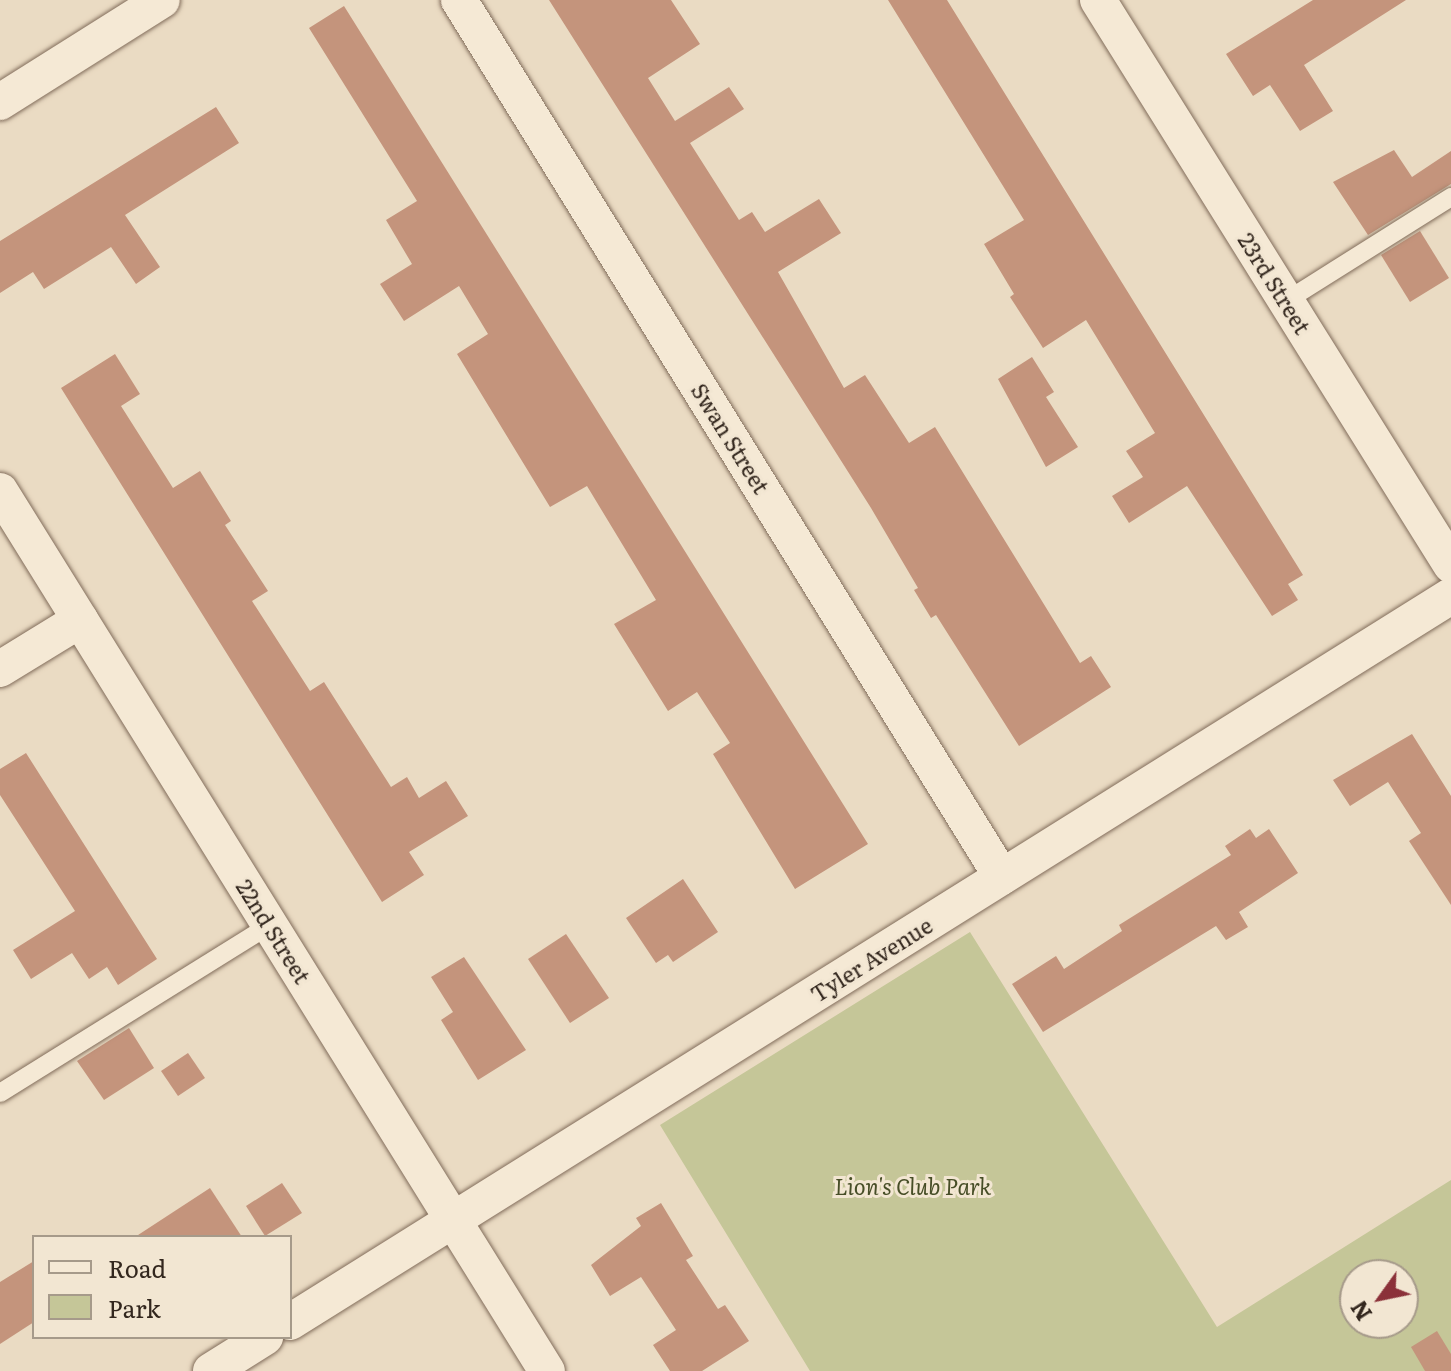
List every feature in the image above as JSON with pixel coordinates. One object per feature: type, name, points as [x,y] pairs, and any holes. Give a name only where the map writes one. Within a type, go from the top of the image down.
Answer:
[{"type":"street","points":[[0,102],[162,0]]},
{"type":"street","name":"Swan Street","points":[[459,0],[1002,877]]},
{"type":"street","name":"23rd Street","points":[[1106,3],[1286,301],[1451,565]]},
{"type":"street","name":"22nd Street","points":[[0,491],[547,1371]]},
{"type":"street","name":"Tyler Avenue","points":[[292,1321],[1451,596]]},
{"type":"street","points":[[0,669],[80,620]]},
{"type":"street","points":[[211,1371],[262,1339]]},
{"type":"lane","points":[[1286,301],[1451,197]]},
{"type":"lane","points":[[0,1093],[270,925]]},
{"type":"green space","name":"Lion's Club Park","points":[[970,932],[1217,1327],[1451,1180],[1451,1371],[810,1371],[660,1125]]},
{"type":"building","points":[[549,0],[671,0],[700,44],[648,78],[675,121],[729,87],[744,109],[690,143],[739,220],[752,212],[765,232],[819,199],[841,233],[778,272],[844,388],[865,375],[909,443],[935,427],[1080,663],[1091,656],[1111,687],[1019,746],[936,615],[931,618],[914,590],[918,588],[871,508]]},
{"type":"building","points":[[888,0],[947,0],[1303,575],[1288,584],[1298,600],[1272,616],[1187,486],[1129,523],[1112,496],[1143,477],[1126,451],[1155,433],[1086,320],[1043,348],[1010,297],[1014,294],[984,244],[1024,220]]},
{"type":"building","points":[[1313,0],[1406,0],[1304,65],[1333,111],[1300,131],[1270,85],[1253,96],[1226,54]]},
{"type":"building","points":[[344,6],[868,844],[795,889],[713,754],[730,743],[697,692],[668,711],[614,624],[656,600],[587,486],[550,507],[457,354],[488,334],[459,286],[404,321],[380,284],[412,264],[386,220],[417,201],[309,28]]},
{"type":"building","points":[[216,107],[239,143],[125,215],[160,267],[136,284],[111,247],[44,289],[33,272],[0,293],[0,241]]},
{"type":"building","points":[[1394,150],[1412,177],[1451,151],[1451,184],[1368,235],[1333,182]]},
{"type":"building","points":[[1420,231],[1449,278],[1410,302],[1381,255]]},
{"type":"building","points":[[115,354],[140,394],[121,406],[173,488],[200,471],[231,521],[225,525],[268,591],[252,601],[310,691],[324,682],[391,787],[407,777],[419,798],[446,781],[468,816],[409,852],[424,875],[382,902],[61,388]]},
{"type":"building","points":[[1032,357],[1054,392],[1046,397],[1078,447],[1046,467],[998,379]]},
{"type":"building","points":[[1412,734],[1451,796],[1451,905],[1409,841],[1421,833],[1388,782],[1350,806],[1333,780]]},
{"type":"building","points":[[26,753],[157,959],[118,985],[107,967],[89,979],[72,953],[31,979],[13,950],[75,911],[0,795],[0,769]]},
{"type":"building","points":[[1250,829],[1256,838],[1269,829],[1298,873],[1239,912],[1248,927],[1226,940],[1216,926],[1043,1032],[1012,984],[1056,956],[1064,969],[1122,931],[1119,925],[1231,855],[1225,846]]},
{"type":"building","points":[[683,879],[718,932],[673,962],[668,955],[656,963],[626,918]]},
{"type":"building","points":[[566,934],[609,998],[570,1023],[528,959]]},
{"type":"building","points":[[464,957],[526,1050],[478,1080],[441,1020],[453,1012],[431,977]]},
{"type":"building","points":[[129,1028],[154,1068],[104,1100],[77,1061]]},
{"type":"building","points":[[188,1053],[205,1078],[178,1096],[161,1071]]},
{"type":"building","points":[[282,1183],[302,1213],[264,1235],[246,1206]]},
{"type":"building","points":[[210,1188],[241,1235],[138,1235]]},
{"type":"building","points":[[661,1203],[693,1256],[686,1260],[718,1309],[725,1305],[749,1341],[702,1371],[670,1371],[653,1345],[676,1330],[641,1277],[610,1296],[591,1265],[641,1226],[636,1218]]},
{"type":"building","points":[[32,1262],[32,1323],[0,1344],[0,1282]]},
{"type":"building","points":[[1437,1331],[1451,1354],[1451,1371],[1425,1371],[1411,1347]]}]
